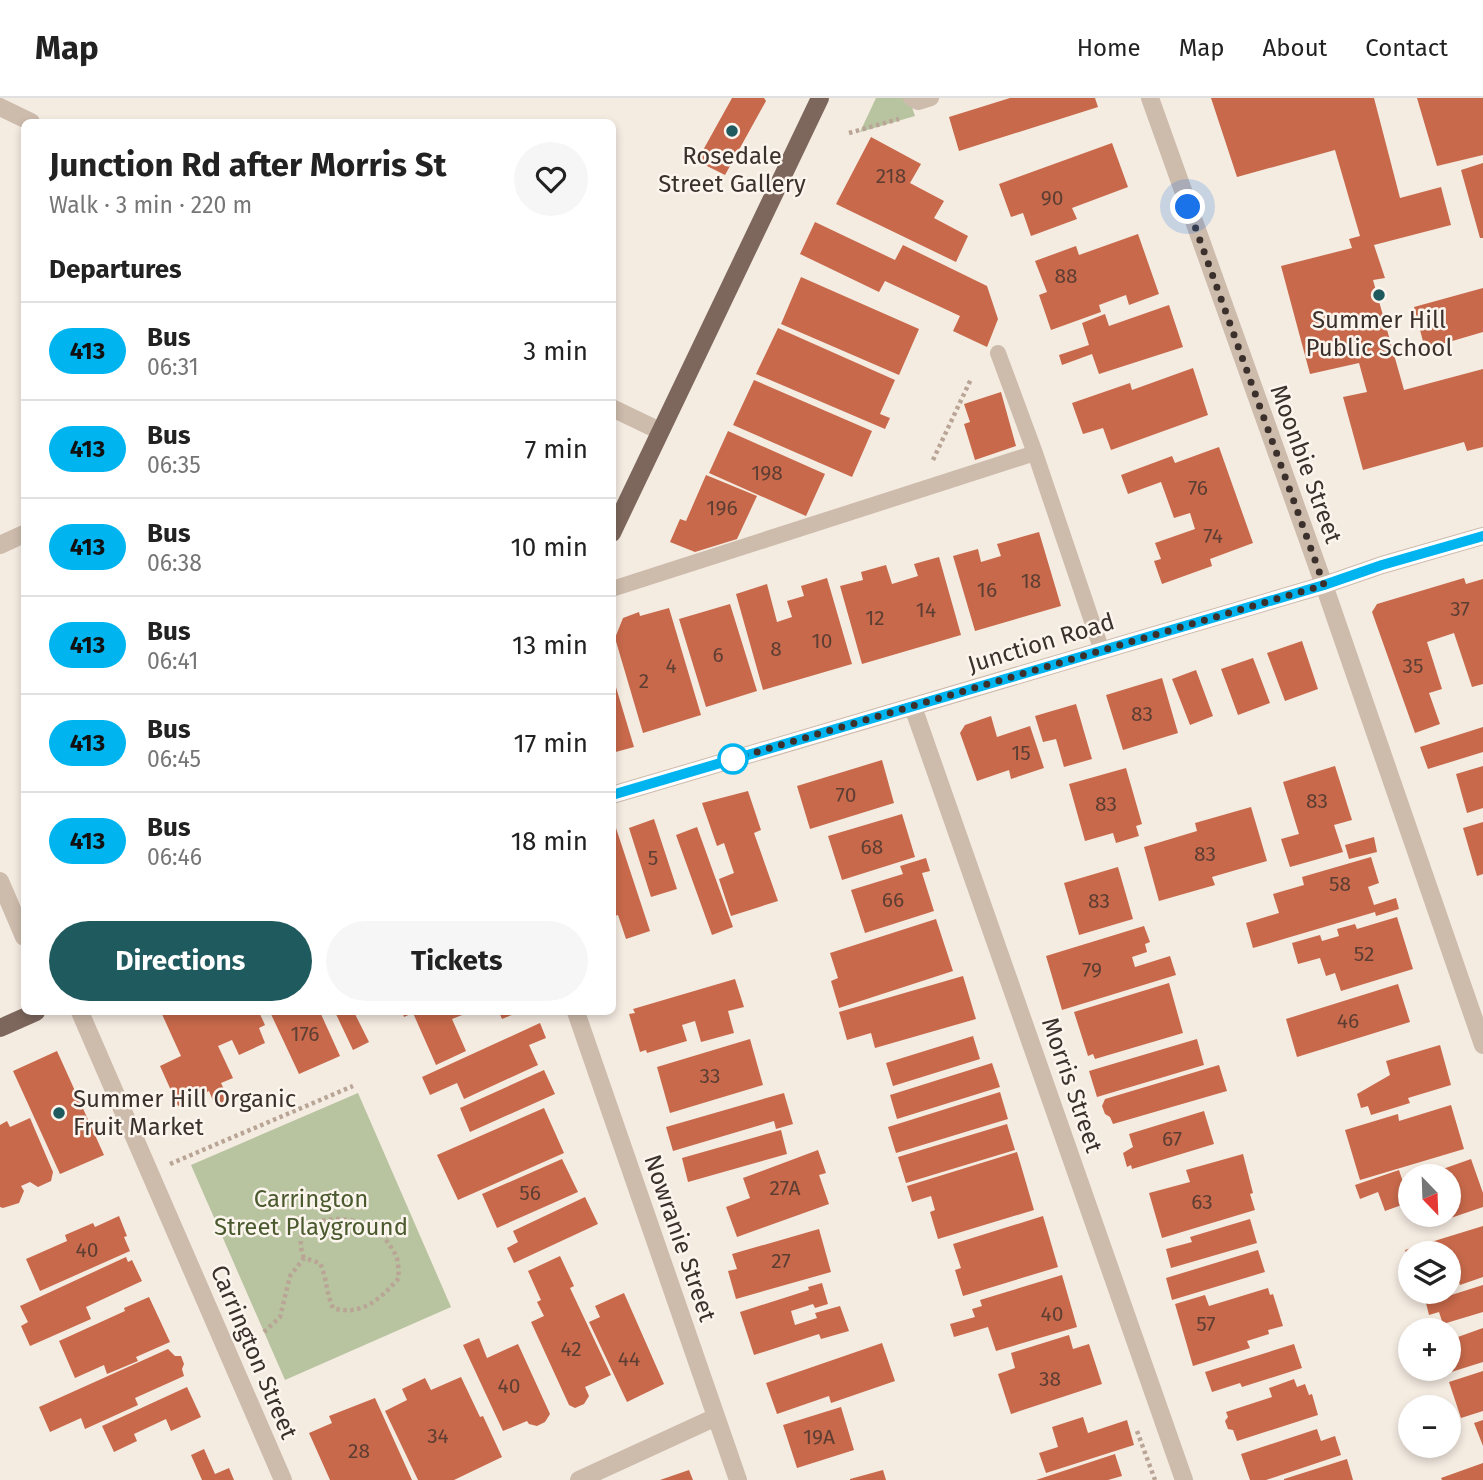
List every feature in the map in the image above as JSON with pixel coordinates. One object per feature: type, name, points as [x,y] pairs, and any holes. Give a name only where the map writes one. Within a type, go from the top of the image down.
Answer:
[{"type":"main road","points":[[616,524],[820,98]]},
{"type":"main road","points":[[0,1028],[29,1015]]},
{"type":"street","name":"Moonbie Street","points":[[1150,98],[1324,585],[1483,1045]]},
{"type":"street","points":[[0,107],[25,119]]},
{"type":"street","points":[[616,410],[660,431]]},
{"type":"street","points":[[0,545],[21,535]]},
{"type":"street","name":"Junction Road","points":[[616,794],[1483,536]]},
{"type":"street","name":"Morris Street","points":[[914,707],[1184,1480]]},
{"type":"street","points":[[0,881],[21,930]]},
{"type":"street","name":"Carrington Street","points":[[81,1015],[283,1480]]},
{"type":"street","name":"Nowranie Street","points":[[577,1015],[738,1480]]},
{"type":"street","points":[[579,1480],[716,1417]]},
{"type":"lane","points":[[911,98],[918,102],[931,98]]},
{"type":"lane","points":[[998,352],[1102,650]]},
{"type":"lane","points":[[616,588],[1035,453]]},
{"type":"path","points":[[849,133],[909,116]]},
{"type":"path","points":[[919,490],[971,379]]},
{"type":"path","points":[[149,1173],[353,1086]]},
{"type":"path","points":[[323,1220],[348,1221],[374,1228],[387,1241],[398,1258],[398,1278],[379,1300],[345,1312],[333,1308],[326,1293],[327,1276],[320,1264],[304,1258],[300,1239],[307,1226],[323,1220]]},
{"type":"path","points":[[264,1332],[280,1317],[290,1276],[304,1258]]},
{"type":"green space","points":[[876,98],[909,98],[915,116],[860,132]]},
{"type":"green space","name":"Carrington Street Playground","points":[[358,1093],[451,1307],[285,1380],[191,1165]]},
{"type":"building","name":"Rosedale Street Gallery","points":[[732,98],[764,98],[766,101],[725,175],[697,161]]},
{"type":"building","points":[[1010,98],[1095,98],[1098,107],[959,151],[949,117]]},
{"type":"building","points":[[1211,98],[1374,98],[1400,198],[1441,187],[1451,225],[1374,245],[1385,278],[1373,280],[1404,390],[1483,369],[1483,447],[1467,451],[1464,442],[1363,470],[1343,397],[1367,392],[1359,363],[1310,374],[1281,266],[1352,248],[1349,239],[1360,236],[1335,150],[1237,177]]},
{"type":"building","points":[[1417,98],[1483,98],[1483,155],[1437,166]]},
{"type":"building","points":[[871,137],[921,164],[910,183],[944,201],[934,218],[968,236],[956,262],[836,204]]},
{"type":"building","points":[[1112,143],[1128,187],[1072,208],[1077,219],[1031,236],[1023,213],[1011,217],[999,184]]},
{"type":"building","points":[[1483,163],[1483,238],[1480,238],[1461,170]]},
{"type":"building","points":[[815,222],[895,260],[903,245],[987,286],[998,319],[987,347],[953,331],[960,316],[885,281],[879,292],[800,254]]},
{"type":"building","points":[[1138,234],[1159,294],[1129,305],[1126,295],[1099,305],[1101,312],[1051,330],[1039,295],[1047,292],[1035,261],[1076,246],[1079,255]]},
{"type":"building","points":[[801,277],[919,329],[899,375],[781,324]]},
{"type":"building","points":[[1483,288],[1483,332],[1425,349],[1414,307]]},
{"type":"building","points":[[1169,305],[1183,347],[1099,374],[1092,354],[1062,365],[1059,355],[1089,345],[1082,323],[1105,314],[1109,326]]},
{"type":"building","points":[[778,328],[895,380],[880,414],[890,418],[885,429],[756,374]]},
{"type":"building","points":[[1193,368],[1208,415],[1111,450],[1103,428],[1083,434],[1072,403],[1130,383],[1132,390]]},
{"type":"building","points":[[754,380],[872,431],[852,477],[733,425]]},
{"type":"building","points":[[1001,392],[1016,446],[975,460],[964,424],[970,422],[964,404]]},
{"type":"building","points":[[728,431],[825,474],[806,516],[709,473]]},
{"type":"building","points":[[1219,447],[1253,543],[1210,559],[1212,566],[1162,584],[1154,561],[1161,559],[1155,543],[1195,529],[1190,513],[1174,518],[1161,482],[1128,494],[1121,475],[1172,456],[1175,463]]},
{"type":"building","points":[[706,475],[757,496],[737,539],[695,552],[670,542],[680,519],[686,521]]},
{"type":"building","points":[[1039,532],[1061,606],[975,631],[953,556],[978,549],[981,562],[1001,556],[997,544]]},
{"type":"building","points":[[939,557],[961,635],[862,664],[840,586],[863,580],[861,572],[886,565],[892,584],[918,576],[914,564]]},
{"type":"building","points":[[827,578],[852,664],[763,690],[736,594],[767,584],[777,622],[792,617],[787,601],[804,596],[801,586]]},
{"type":"building","points":[[1464,578],[1466,584],[1483,579],[1483,684],[1472,687],[1454,633],[1427,642],[1442,689],[1429,693],[1440,724],[1415,733],[1372,612],[1377,604]]},
{"type":"building","points":[[730,604],[757,691],[706,707],[679,619]]},
{"type":"building","points":[[669,608],[701,715],[643,733],[616,641],[623,618],[639,612],[640,616]]},
{"type":"building","points":[[1302,641],[1318,689],[1285,701],[1267,653]]},
{"type":"building","points":[[1253,658],[1270,703],[1238,715],[1221,669]]},
{"type":"building","points":[[1196,670],[1213,716],[1190,725],[1172,679]]},
{"type":"building","points":[[1162,678],[1178,733],[1123,750],[1106,695]]},
{"type":"building","points":[[616,687],[634,747],[616,752]]},
{"type":"building","points":[[1076,704],[1092,759],[1064,767],[1056,739],[1043,742],[1035,716]]},
{"type":"building","points":[[991,716],[997,737],[1030,726],[1044,768],[1011,779],[1009,770],[977,781],[960,733],[965,725]]},
{"type":"building","points":[[1483,727],[1483,752],[1428,769],[1420,747]]},
{"type":"building","points":[[882,760],[894,803],[810,829],[797,786]]},
{"type":"building","points":[[1335,766],[1352,820],[1334,825],[1343,852],[1290,867],[1281,839],[1299,834],[1283,782]]},
{"type":"building","points":[[1483,766],[1483,808],[1467,813],[1456,774]]},
{"type":"building","points":[[1126,768],[1142,824],[1136,826],[1139,836],[1116,843],[1113,833],[1085,841],[1069,784]]},
{"type":"building","points":[[748,791],[761,830],[754,833],[778,901],[731,916],[719,879],[734,873],[724,843],[717,846],[702,803]]},
{"type":"building","points":[[1251,807],[1267,861],[1212,877],[1215,885],[1159,901],[1144,847],[1197,831],[1195,823]]},
{"type":"building","points":[[902,814],[915,857],[842,880],[828,836]]},
{"type":"building","points":[[654,819],[677,889],[651,897],[629,828]]},
{"type":"building","points":[[1483,822],[1483,874],[1477,876],[1463,828]]},
{"type":"building","points":[[697,827],[733,927],[712,935],[676,835]]},
{"type":"building","points":[[616,828],[650,931],[626,939],[618,915],[616,916]]},
{"type":"building","points":[[1374,837],[1377,852],[1349,859],[1345,845]]},
{"type":"building","points":[[1371,857],[1379,883],[1368,887],[1374,905],[1396,898],[1399,909],[1376,916],[1375,912],[1253,948],[1246,923],[1279,913],[1273,894],[1304,885],[1302,877]]},
{"type":"building","points":[[926,858],[930,871],[922,873],[934,911],[865,933],[851,890],[903,874],[900,866]]},
{"type":"building","points":[[1118,867],[1133,919],[1079,935],[1064,883]]},
{"type":"building","points":[[1397,917],[1413,969],[1341,991],[1335,973],[1326,976],[1320,958],[1298,964],[1292,943],[1320,935],[1322,941],[1339,936],[1337,929],[1355,924],[1357,929]]},
{"type":"building","points":[[936,919],[953,971],[839,1008],[831,981],[838,978],[830,953]]},
{"type":"building","points":[[1144,926],[1150,942],[1145,944],[1147,952],[1132,957],[1135,967],[1170,956],[1176,975],[1062,1010],[1046,956]]},
{"type":"building","points":[[963,976],[976,1019],[875,1048],[871,1033],[847,1040],[839,1012]]},
{"type":"building","points":[[735,979],[744,1007],[728,1011],[734,1033],[701,1042],[695,1021],[682,1025],[687,1041],[647,1053],[646,1050],[640,1052],[629,1014],[635,1013],[633,1009]]},
{"type":"building","points":[[1169,983],[1183,1033],[1095,1059],[1093,1054],[1088,1056],[1074,1012]]},
{"type":"building","points":[[1398,984],[1410,1022],[1297,1057],[1286,1019]]},
{"type":"building","points":[[162,1015],[260,1015],[265,1025],[259,1028],[265,1043],[239,1055],[232,1040],[218,1046],[233,1078],[221,1083],[230,1102],[216,1108],[209,1091],[178,1106],[160,1066],[181,1056]]},
{"type":"building","points":[[271,1015],[321,1015],[340,1056],[299,1074]]},
{"type":"building","points":[[336,1015],[356,1015],[369,1042],[353,1050]]},
{"type":"building","points":[[414,1015],[462,1015],[452,1019],[466,1051],[436,1065]]},
{"type":"building","points":[[540,1023],[546,1038],[529,1045],[538,1065],[464,1099],[457,1083],[430,1095],[422,1077]]},
{"type":"building","points":[[973,1036],[980,1059],[893,1086],[886,1063]]},
{"type":"building","points":[[750,1039],[763,1085],[670,1113],[657,1067]]},
{"type":"building","points":[[1197,1039],[1204,1065],[1097,1097],[1089,1071]]},
{"type":"building","points":[[1440,1045],[1451,1085],[1408,1098],[1410,1103],[1371,1115],[1368,1106],[1361,1108],[1357,1094],[1390,1075],[1386,1061]]},
{"type":"building","name":"Summer Hill Organic Fruit Market","points":[[57,1051],[104,1155],[60,1174],[13,1071]]},
{"type":"building","points":[[992,1063],[1000,1087],[897,1119],[890,1095]]},
{"type":"building","points":[[1219,1065],[1227,1091],[1113,1124],[1105,1114],[1102,1106],[1105,1099]]},
{"type":"building","points":[[544,1070],[555,1094],[470,1132],[460,1108]]},
{"type":"building","points":[[1000,1092],[1008,1119],[896,1153],[888,1127]]},
{"type":"building","points":[[784,1093],[793,1124],[776,1129],[774,1121],[673,1151],[666,1127]]},
{"type":"building","points":[[1451,1105],[1464,1149],[1414,1164],[1398,1164],[1398,1169],[1360,1180],[1345,1130],[1398,1114],[1399,1121]]},
{"type":"building","points":[[544,1108],[564,1153],[458,1200],[437,1155]]},
{"type":"building","points":[[1204,1111],[1214,1144],[1132,1169],[1131,1165],[1127,1167],[1123,1153],[1133,1147],[1129,1134]]},
{"type":"building","points":[[30,1118],[53,1172],[51,1181],[38,1187],[30,1182],[21,1186],[24,1191],[19,1203],[3,1208],[0,1207],[0,1125],[7,1121],[10,1127]]},
{"type":"building","points":[[1007,1124],[1015,1150],[906,1183],[898,1157]]},
{"type":"building","points":[[781,1130],[787,1154],[688,1182],[682,1158]]},
{"type":"building","points":[[818,1150],[826,1173],[819,1175],[829,1204],[737,1237],[726,1207],[750,1198],[743,1178]]},
{"type":"building","points":[[1017,1152],[1034,1210],[938,1239],[930,1212],[935,1210],[931,1196],[912,1202],[907,1186]]},
{"type":"building","points":[[1243,1154],[1255,1210],[1162,1238],[1149,1193],[1190,1182],[1186,1170]]},
{"type":"building","points":[[562,1159],[578,1192],[497,1228],[482,1194]]},
{"type":"building","points":[[1471,1159],[1483,1193],[1483,1207],[1461,1214],[1461,1164],[1457,1164]]},
{"type":"building","points":[[1398,1170],[1398,1206],[1385,1211],[1378,1192],[1360,1199],[1355,1185]]},
{"type":"building","points":[[585,1197],[598,1224],[514,1263],[507,1248],[518,1242],[513,1231]]},
{"type":"building","points":[[119,1216],[130,1251],[40,1291],[26,1259],[67,1241],[65,1235],[93,1223],[95,1227]]},
{"type":"building","points":[[1043,1216],[1058,1267],[963,1296],[955,1270],[961,1268],[953,1244]]},
{"type":"building","points":[[1250,1219],[1257,1243],[1171,1268],[1166,1249],[1192,1242],[1190,1237]]},
{"type":"building","points":[[1483,1226],[1483,1277],[1461,1285],[1461,1241],[1434,1241]]},
{"type":"building","points":[[819,1229],[831,1272],[736,1299],[728,1271],[737,1269],[732,1254]]},
{"type":"building","points":[[1258,1250],[1265,1272],[1172,1300],[1166,1278]]},
{"type":"building","points":[[560,1256],[574,1286],[570,1288],[611,1375],[585,1387],[589,1396],[584,1404],[575,1408],[569,1405],[531,1322],[544,1316],[537,1302],[541,1300],[528,1271]]},
{"type":"building","points":[[126,1257],[128,1262],[132,1260],[142,1281],[86,1307],[91,1319],[30,1346],[21,1326],[28,1322],[20,1306]]},
{"type":"building","points":[[1062,1275],[1077,1327],[996,1351],[988,1327],[954,1337],[950,1324],[975,1317],[972,1309],[982,1306],[980,1300]]},
{"type":"building","points":[[822,1283],[828,1304],[815,1308],[813,1304],[791,1311],[795,1325],[817,1318],[815,1313],[840,1306],[849,1331],[821,1339],[819,1334],[754,1355],[740,1312],[809,1290],[808,1287]]},
{"type":"building","points":[[1483,1285],[1483,1312],[1461,1319],[1441,1318],[1439,1312],[1429,1315],[1426,1304],[1461,1304],[1461,1292]]},
{"type":"building","points":[[1268,1288],[1270,1295],[1273,1294],[1283,1326],[1247,1341],[1250,1348],[1193,1366],[1175,1304],[1205,1295],[1209,1306]]},
{"type":"building","points":[[624,1293],[664,1384],[627,1402],[589,1322],[600,1317],[595,1306]]},
{"type":"building","points":[[149,1297],[170,1342],[136,1357],[138,1361],[107,1374],[104,1365],[75,1378],[59,1341]]},
{"type":"building","points":[[1483,1328],[1483,1362],[1461,1369],[1461,1336]]},
{"type":"building","points":[[1069,1335],[1073,1349],[1089,1344],[1102,1384],[1011,1414],[998,1374],[1015,1368],[1011,1353]]},
{"type":"building","points":[[479,1338],[487,1358],[518,1344],[550,1414],[545,1422],[537,1426],[527,1421],[503,1431],[463,1345]]},
{"type":"building","points":[[882,1343],[895,1381],[831,1403],[829,1396],[777,1414],[766,1383]]},
{"type":"building","points":[[1294,1344],[1302,1368],[1242,1387],[1240,1383],[1212,1392],[1205,1372]]},
{"type":"building","points":[[168,1349],[175,1356],[181,1356],[184,1376],[135,1398],[138,1405],[85,1429],[81,1418],[50,1432],[39,1407]]},
{"type":"building","points":[[1483,1371],[1483,1411],[1461,1418],[1461,1395],[1453,1395],[1449,1382],[1461,1381],[1461,1378]]},
{"type":"building","points":[[461,1377],[502,1457],[454,1480],[418,1480],[385,1411],[407,1400],[402,1389],[425,1378],[431,1390]]},
{"type":"building","points":[[1294,1379],[1297,1387],[1305,1384],[1309,1395],[1312,1394],[1318,1415],[1237,1441],[1233,1430],[1228,1429],[1226,1412],[1272,1397],[1269,1388]]},
{"type":"building","points":[[187,1387],[201,1417],[171,1431],[166,1419],[134,1434],[137,1441],[114,1452],[102,1426]]},
{"type":"building","points":[[375,1398],[412,1480],[330,1480],[309,1433],[332,1423],[329,1416]]},
{"type":"building","points":[[841,1407],[854,1450],[797,1468],[783,1425]]},
{"type":"building","points":[[1083,1417],[1088,1433],[1127,1420],[1134,1445],[1046,1473],[1039,1453],[1058,1447],[1052,1427]]},
{"type":"building","points":[[1483,1420],[1483,1446],[1474,1423]]},
{"type":"building","points":[[1317,1429],[1321,1441],[1335,1436],[1341,1455],[1266,1480],[1250,1480],[1241,1454]]},
{"type":"building","points":[[204,1449],[215,1474],[229,1468],[234,1480],[202,1480],[191,1455]]},
{"type":"building","points":[[1115,1454],[1122,1476],[1108,1480],[1036,1480]]},
{"type":"building","points":[[1347,1459],[1353,1480],[1284,1480],[1284,1479]]},
{"type":"building","points":[[1483,1463],[1483,1480],[1441,1478]]},
{"type":"building","points":[[689,1470],[693,1480],[660,1480]]},
{"type":"building","points":[[883,1470],[886,1480],[850,1480],[850,1479]]},
{"type":"bus line","name":"413","points":[[616,794],[1483,536]]},
{"type":"place","name":"Rosedale Street Gallery","points":[[732,131]]},
{"type":"place","name":"Summer Hill Public School","points":[[1379,295]]},
{"type":"place","name":"Summer Hill Organic Fruit Market","points":[[59,1113]]},
{"type":"route","points":[[733,759],[1324,585],[1188,207]]}]
